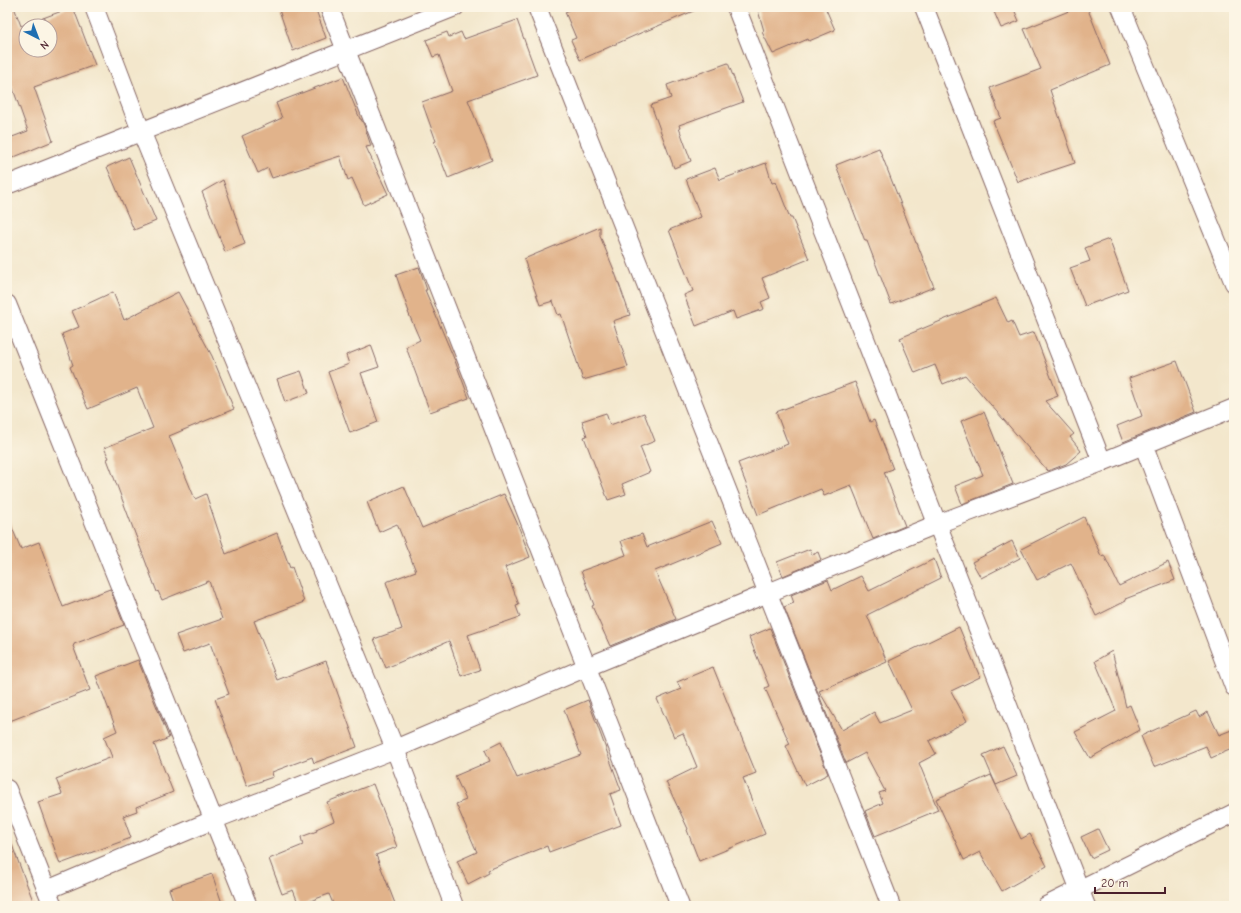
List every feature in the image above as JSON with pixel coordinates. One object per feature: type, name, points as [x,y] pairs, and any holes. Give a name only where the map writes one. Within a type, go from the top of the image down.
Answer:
[{"type":"street","points":[[94,7],[141,131],[395,749],[454,906]]},
{"type":"street","points":[[329,7],[680,906]]},
{"type":"street","points":[[7,185],[455,7]]},
{"type":"street","points":[[536,7],[891,906]]},
{"type":"street","points":[[736,7],[1082,898]]},
{"type":"street","points":[[924,7],[1102,462]]},
{"type":"street","points":[[1121,7],[1234,284]]},
{"type":"street","points":[[7,304],[248,906]]},
{"type":"street","points":[[7,789],[50,898],[213,820],[395,749],[587,667],[937,524],[1144,446],[1234,408]]},
{"type":"street","points":[[1144,446],[1234,687]]},
{"type":"street","points":[[1046,906],[1082,898],[1234,813]]},
{"type":"building","points":[[7,7],[14,7],[18,18],[18,58],[58,58],[58,18],[43,18],[73,7],[95,65],[34,87],[53,141],[7,160],[7,139],[28,131],[7,72]]},
{"type":"building","points":[[278,7],[315,7],[326,38],[293,51]]},
{"type":"building","points":[[576,7],[703,7],[580,60],[571,40],[576,38],[565,12]]},
{"type":"building","points":[[757,7],[825,7],[835,30],[809,41],[808,39],[773,54],[762,32],[764,31]]},
{"type":"building","points":[[992,7],[1013,7],[1019,21],[1001,28]]},
{"type":"building","points":[[1079,7],[1087,7],[1110,65],[1050,90],[1075,163],[1018,182],[993,121],[1001,118],[990,88],[1041,69],[1024,29]]},
{"type":"building","points":[[517,20],[537,75],[468,100],[492,160],[448,178],[434,142],[436,141],[422,102],[452,91],[439,55],[433,57],[426,40],[447,32],[449,37],[461,32],[464,39]]},
{"type":"building","points":[[728,63],[743,102],[679,125],[691,161],[674,168],[651,105],[671,98],[667,85]]},
{"type":"building","points":[[343,77],[360,119],[364,125],[371,146],[366,147],[388,194],[364,205],[352,178],[348,180],[340,156],[272,178],[268,168],[258,173],[242,136],[282,118],[276,103]]},
{"type":"building","points":[[879,148],[934,287],[891,304],[836,165]]},
{"type":"building","points":[[129,157],[156,221],[134,230],[107,167]]},
{"type":"building","points":[[766,163],[772,183],[776,182],[790,218],[792,218],[809,259],[762,278],[770,298],[761,302],[764,309],[736,319],[733,311],[696,326],[684,295],[693,291],[669,230],[701,217],[686,179],[715,168],[720,180]]},
{"type":"building","points":[[223,180],[245,244],[225,252],[202,192]]},
{"type":"building","points":[[600,227],[600,236],[630,315],[613,321],[628,367],[583,380],[561,314],[558,315],[553,301],[540,305],[524,259]]},
{"type":"building","points":[[1109,239],[1128,290],[1085,306],[1070,268],[1090,261],[1085,248]]},
{"type":"building","points":[[419,267],[427,290],[425,290],[469,398],[430,412],[406,347],[420,340],[408,312],[396,275]]},
{"type":"building","points":[[113,292],[124,320],[178,292],[212,356],[234,409],[169,436],[195,499],[206,494],[226,554],[277,533],[290,568],[292,567],[304,602],[254,621],[277,680],[326,661],[357,747],[314,763],[312,757],[272,772],[273,777],[247,786],[215,699],[229,694],[210,643],[183,653],[176,635],[222,619],[209,581],[162,600],[158,591],[157,592],[107,459],[109,458],[104,448],[153,428],[137,388],[88,409],[70,367],[73,365],[62,334],[79,327],[72,311]]},
{"type":"building","points":[[996,298],[1008,323],[1012,321],[1019,337],[1034,332],[1058,396],[1045,401],[1074,434],[1070,437],[1081,451],[1066,464],[1048,471],[965,375],[943,384],[935,365],[915,373],[900,338]]},
{"type":"building","points":[[371,345],[379,367],[361,373],[378,422],[350,433],[328,372],[349,364],[346,355]]},
{"type":"building","points":[[1177,361],[1196,412],[1123,442],[1117,426],[1142,416],[1129,378]]},
{"type":"building","points":[[301,371],[309,393],[285,402],[277,379]]},
{"type":"building","points":[[855,382],[870,422],[874,420],[893,469],[884,472],[905,526],[873,539],[851,485],[824,496],[821,489],[758,515],[738,463],[788,444],[776,412]]},
{"type":"building","points":[[984,412],[1013,484],[962,504],[955,486],[983,475],[961,421]]},
{"type":"building","points":[[606,413],[610,425],[644,413],[655,441],[640,447],[650,472],[622,484],[626,494],[608,500],[584,437],[587,436],[582,421]]},
{"type":"building","points":[[404,486],[422,528],[504,494],[518,525],[530,557],[505,567],[519,605],[516,606],[520,617],[468,635],[480,670],[461,676],[449,641],[386,668],[374,639],[402,629],[386,582],[416,571],[397,524],[379,532],[367,502]]},
{"type":"building","points":[[7,516],[21,549],[39,542],[63,607],[110,589],[124,625],[74,644],[73,646],[90,690],[7,722]]},
{"type":"building","points":[[1084,517],[1101,556],[1104,555],[1119,586],[1168,562],[1175,580],[1125,599],[1126,601],[1096,616],[1071,563],[1037,580],[1021,549]]},
{"type":"building","points":[[712,521],[722,543],[655,571],[676,619],[610,646],[592,606],[594,605],[581,571],[626,555],[621,541],[642,534],[647,547]]},
{"type":"building","points":[[1012,541],[1020,558],[981,578],[972,562]]},
{"type":"building","points":[[810,549],[812,555],[818,552],[821,560],[783,576],[777,562]]},
{"type":"building","points":[[934,559],[941,578],[867,615],[887,662],[819,691],[842,730],[874,712],[880,723],[912,710],[889,661],[959,627],[980,677],[951,691],[967,721],[929,741],[936,754],[919,763],[938,810],[875,836],[865,811],[883,803],[879,793],[885,791],[865,753],[846,763],[784,607],[794,603],[791,595],[828,580],[832,590],[861,576],[869,591]]},
{"type":"building","points":[[770,628],[828,774],[805,786],[786,746],[790,744],[765,688],[769,686],[749,637]]},
{"type":"building","points":[[1112,651],[1126,707],[1130,705],[1140,730],[1090,758],[1075,732],[1116,711],[1095,661]]},
{"type":"building","points":[[138,660],[169,738],[154,744],[173,792],[136,807],[137,811],[123,816],[131,838],[60,864],[38,802],[62,794],[56,779],[112,757],[104,737],[117,731],[96,676]]},
{"type":"building","points":[[713,667],[756,773],[743,778],[765,834],[699,861],[687,830],[688,829],[666,782],[697,767],[683,733],[674,737],[657,699],[681,689],[677,682]]},
{"type":"building","points":[[588,700],[621,790],[610,794],[621,825],[549,852],[547,846],[488,870],[489,873],[468,884],[457,861],[477,852],[456,804],[466,800],[455,776],[490,761],[485,750],[501,742],[517,778],[581,755],[564,710]]},
{"type":"building","points":[[1196,711],[1199,717],[1208,712],[1219,735],[1234,729],[1234,748],[1211,758],[1206,746],[1154,767],[1141,736]]},
{"type":"building","points":[[1003,746],[1017,776],[996,785],[983,755]]},
{"type":"building","points":[[991,775],[1021,839],[1030,834],[1047,866],[1002,891],[980,852],[964,860],[936,799]]},
{"type":"building","points":[[373,784],[397,847],[376,855],[396,906],[334,906],[329,894],[299,905],[293,890],[282,894],[269,859],[303,845],[301,837],[317,831],[316,829],[334,821],[327,802]]},
{"type":"building","points":[[1098,829],[1108,850],[1091,858],[1081,837]]},
{"type":"building","points":[[7,837],[9,837],[35,906],[7,906]]},
{"type":"building","points":[[212,874],[223,906],[175,906],[169,889]]}]
